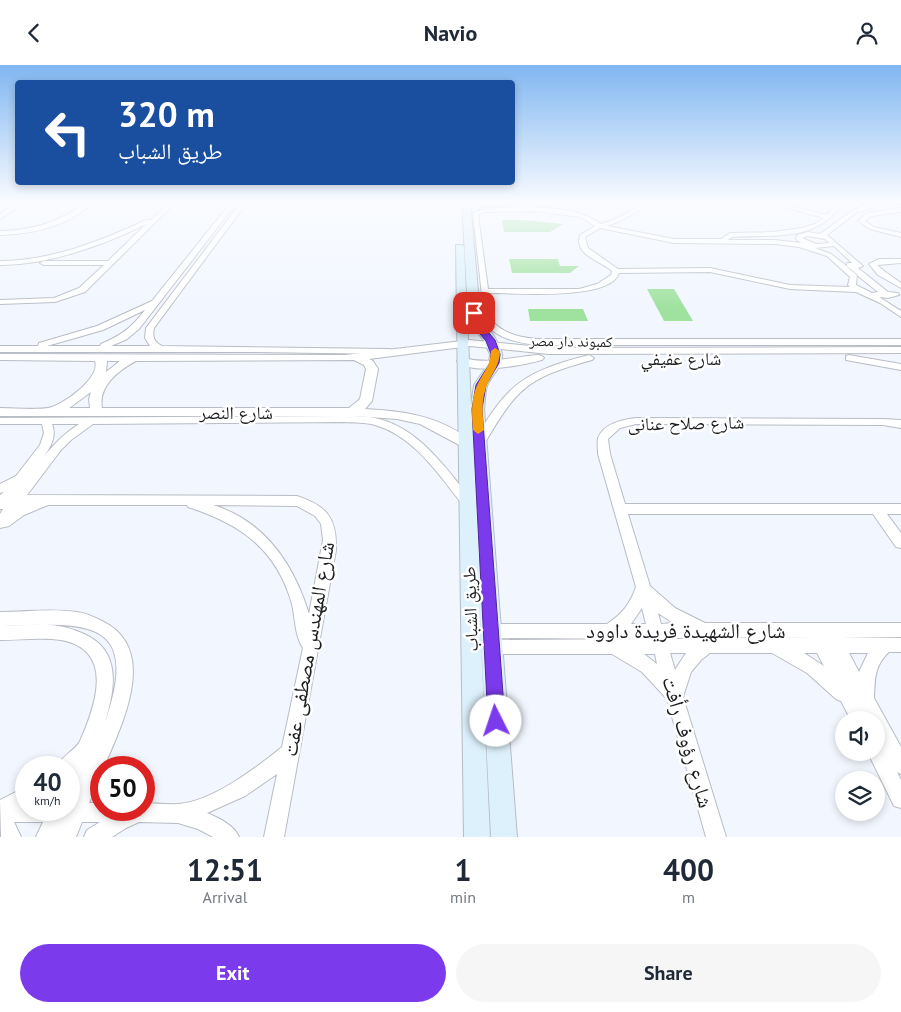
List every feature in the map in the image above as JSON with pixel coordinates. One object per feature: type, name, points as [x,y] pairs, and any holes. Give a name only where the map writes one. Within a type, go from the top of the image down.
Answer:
[{"type":"main road","name":"طريق الشباب","points":[[464,237],[463,352],[491,639],[504,837]]},
{"type":"main road","points":[[467,237],[474,313],[479,327],[494,346],[496,354],[495,363]]},
{"type":"main road","name":"طريق الشباب","points":[[477,837],[467,502],[479,393],[485,378],[495,363]]},
{"type":"street","points":[[2,265],[85,249],[115,237]]},
{"type":"street","points":[[0,302],[44,302],[65,297],[82,290],[136,237]]},
{"type":"street","points":[[98,353],[131,332],[207,237]]},
{"type":"street","points":[[160,349],[150,342],[148,332],[213,237]]},
{"type":"street","name":"كمبوند دار مصر","points":[[478,237],[486,315],[491,326],[505,335],[525,341],[901,342]]},
{"type":"street","points":[[582,237],[582,244],[593,257],[616,271],[710,270],[734,273],[790,287],[855,289],[890,293],[901,287],[873,265],[879,261],[901,261]]},
{"type":"street","name":"كمبوند دار مصر","points":[[654,237],[682,242],[775,242],[807,246],[829,255],[852,273],[854,278],[852,285],[855,289]]},
{"type":"street","points":[[684,237],[799,239],[838,255],[871,282],[890,293]]},
{"type":"street","points":[[824,237],[832,241],[890,293],[901,307]]},
{"type":"street","points":[[816,246],[831,245],[832,241]]},
{"type":"street","points":[[17,263],[110,263]]},
{"type":"street","points":[[484,291],[587,290],[615,276],[616,271]]},
{"type":"street","points":[[855,289],[862,282],[871,282],[890,293]]},
{"type":"street","points":[[855,289],[883,301],[901,315]]},
{"type":"street","points":[[22,349],[62,340],[100,328],[132,314],[158,299]]},
{"type":"street","points":[[131,332],[136,334],[148,332]]},
{"type":"street","name":"شارع عفيفي","points":[[901,350],[724,354],[589,358],[525,354],[478,343],[463,352],[478,365],[495,363],[525,354],[724,354],[901,358]]},
{"type":"street","points":[[0,349],[98,353],[136,357],[354,357],[389,352]]},
{"type":"street","points":[[0,357],[160,349],[389,352],[436,349],[463,352]]},
{"type":"street","points":[[0,421],[48,416],[72,402],[85,392],[102,369],[103,360],[98,353]]},
{"type":"street","points":[[4,499],[34,477],[57,447],[93,417],[97,393],[114,370],[136,357]]},
{"type":"street","points":[[349,416],[366,401],[372,369],[369,363],[354,357]]},
{"type":"street","points":[[472,443],[500,405],[520,385],[548,370],[589,358]]},
{"type":"street","points":[[849,358],[901,367]]},
{"type":"street","name":"شارع النصر","points":[[0,412],[93,417],[397,415],[424,420],[472,443]]},
{"type":"street","points":[[0,524],[4,499],[45,446],[49,436],[48,416]]},
{"type":"street","points":[[349,416],[382,423],[406,438],[432,461],[467,502]]},
{"type":"street","name":"شارع صلاح عنانى","points":[[658,638],[602,446],[606,433],[618,425],[636,421],[883,421],[901,424]]},
{"type":"street","points":[[34,477],[36,489],[40,494],[55,500]]},
{"type":"street","name":"شارع المهندس مصطفى عفت","points":[[4,499],[296,501],[310,505],[321,513],[328,523],[330,536],[274,837]]},
{"type":"street","points":[[0,524],[20,512],[55,500]]},
{"type":"street","points":[[173,500],[200,506],[225,515],[247,528],[267,544],[284,565],[296,590],[305,619],[309,653]]},
{"type":"street","points":[[620,509],[901,509]]},
{"type":"street","points":[[876,509],[901,543]]},
{"type":"street","points":[[610,630],[629,617],[640,598],[642,587]]},
{"type":"street","points":[[642,587],[664,609],[708,638],[682,671],[676,699]]},
{"type":"street","points":[[0,619],[85,620],[104,627],[118,640],[125,658],[126,681],[119,710],[80,769]]},
{"type":"street","name":"شارع الشهيدة فريدة داوود","points":[[491,639],[610,630],[658,638],[708,638],[821,630],[901,630]]},
{"type":"street","points":[[821,630],[859,703],[901,765]]},
{"type":"street","points":[[0,633],[68,634],[83,640],[94,649],[102,661],[106,677],[105,695],[98,719],[94,749],[80,778]]},
{"type":"street","name":"شارع الشهيدة فريدة داوود","points":[[470,639],[612,647],[658,638]]},
{"type":"street","name":"شارع رؤوف رأفت","points":[[658,638],[716,837]]},
{"type":"street","name":"شارع الشهيدة فريدة داوود","points":[[708,638],[772,646],[893,645]]},
{"type":"street","points":[[859,711],[859,703],[868,667],[875,655],[893,645]]},
{"type":"street","points":[[772,646],[793,655],[814,668],[859,703]]},
{"type":"street","points":[[612,647],[641,660],[654,671],[676,699]]},
{"type":"street","points":[[80,758],[94,749]]},
{"type":"street","points":[[94,749],[99,756]]},
{"type":"street","points":[[178,813],[208,805],[238,791],[265,773],[290,752]]},
{"type":"street","points":[[881,761],[901,799]]},
{"type":"street","points":[[0,813],[15,803]]},
{"type":"street","points":[[155,812],[178,813],[200,819],[219,829],[229,837]]},
{"type":"street","points":[[0,813],[15,813]]},
{"type":"street","points":[[0,813],[11,837]]},
{"type":"street","points":[[46,837],[57,821]]},
{"type":"street","points":[[65,821],[66,837]]},
{"type":"street","points":[[94,837],[119,821]]},
{"type":"green space","points":[[509,259],[558,259],[560,266],[579,266],[570,273],[512,273]]},
{"type":"green space","points":[[647,289],[674,289],[693,321],[664,321]]},
{"type":"green space","points":[[528,309],[583,309],[588,321],[530,321]]},
{"type":"slow traffic","points":[[478,430],[477,409],[479,393],[481,385],[495,363],[495,351]]},
{"type":"route","points":[[474,313],[479,327],[494,346],[496,354],[495,363],[481,385],[477,409],[496,721]]}]
